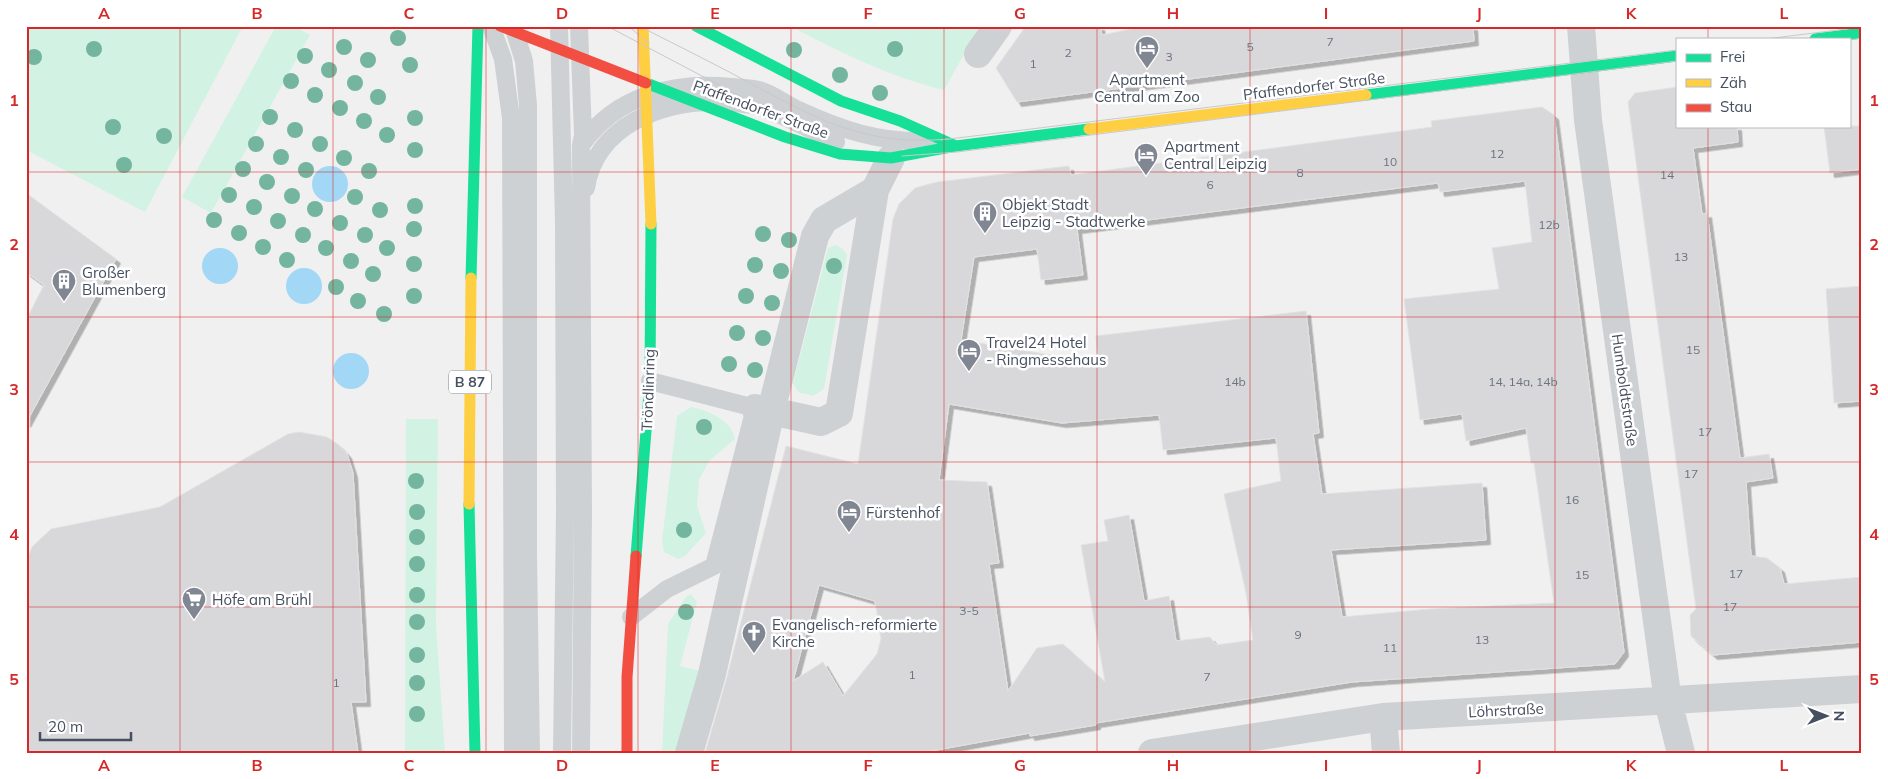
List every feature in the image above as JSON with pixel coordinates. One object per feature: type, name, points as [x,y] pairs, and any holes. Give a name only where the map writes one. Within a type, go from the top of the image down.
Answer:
[{"type":"main road","name":"B 87","points":[[475,753],[470,605],[470,397],[472,221],[478,26]]},
{"type":"main road","name":"Tröndlinring","points":[[627,753],[627,677],[650,381],[648,115],[652,89],[643,26]]},
{"type":"main road","points":[[696,26],[841,101],[900,121],[948,143]]},
{"type":"main road","name":"Pfaffendorfer Straße","points":[[510,28],[652,89],[698,102]]},
{"type":"main road","points":[[1823,38],[1862,33]]},
{"type":"main road","name":"Pfaffendorfer Straße","points":[[897,157],[948,143],[1676,56]]},
{"type":"street","points":[[978,54],[998,26]]},
{"type":"street","name":"Humboldtstraße","points":[[1581,26],[1588,120],[1668,702],[1681,753]]},
{"type":"street","points":[[763,410],[821,422],[839,413],[875,190],[897,157]]},
{"type":"street","points":[[689,753],[712,674],[763,410],[815,236],[824,220],[875,190]]},
{"type":"street","name":"Löhrstraße","points":[[1152,753],[1383,717],[1668,702],[1862,689]]},
{"type":"street","points":[[1383,717],[1386,753]]},
{"type":"lane","points":[[491,26],[503,59],[511,118],[513,753]]},
{"type":"lane","points":[[559,26],[564,222],[562,753]]},
{"type":"lane","points":[[564,222],[570,174],[583,135],[580,26]]},
{"type":"lane","points":[[510,28],[524,61],[528,113],[528,555],[531,753]]},
{"type":"lane","points":[[581,753],[583,511],[581,145],[592,129],[607,116],[652,89],[702,85],[760,90],[838,128],[898,141],[948,143]]},
{"type":"lane","points":[[582,255],[584,201],[591,169],[601,150],[626,125],[671,106],[698,102],[759,106],[848,147],[897,157]]},
{"type":"lane","points":[[631,617],[667,589],[714,566],[763,410],[650,381]]},
{"type":"green space","points":[[26,26],[243,26],[145,212],[26,150]]},
{"type":"green space","points":[[276,26],[295,26],[310,35],[211,213],[182,197]]},
{"type":"green space","points":[[790,26],[980,26],[944,90],[885,71]]},
{"type":"green space","points":[[836,245],[843,249],[847,255],[824,389],[813,396],[798,392],[793,383],[828,248]]},
{"type":"green space","points":[[691,407],[711,413],[724,421],[733,432],[735,439],[709,461],[699,480],[697,506],[706,533],[685,556],[678,559],[664,552],[662,541],[677,416]]},
{"type":"green space","points":[[406,419],[438,419],[436,624],[445,753],[405,753]]},
{"type":"green space","points":[[691,594],[697,602],[680,666],[708,673],[686,753],[662,753],[668,624],[686,597]]},
{"type":"water","points":[[330,166],[337,167],[343,171],[347,177],[347,191],[343,197],[337,201],[330,202],[323,201],[317,197],[313,191],[312,184],[313,177],[317,171],[323,167]]},
{"type":"water","points":[[220,248],[227,249],[233,253],[237,259],[237,273],[233,279],[227,283],[220,284],[213,283],[207,279],[203,273],[202,266],[203,259],[207,253],[213,249]]},
{"type":"water","points":[[304,268],[311,269],[317,273],[321,279],[321,293],[317,299],[311,303],[304,304],[297,303],[291,299],[287,293],[286,286],[287,279],[291,273],[297,269]]},
{"type":"water","points":[[351,353],[358,354],[364,358],[368,364],[368,378],[364,384],[358,388],[351,389],[344,388],[338,384],[334,378],[333,371],[334,364],[338,358],[344,354]]},
{"type":"building","points":[[1026,26],[1100,26],[1102,35],[1146,26],[1473,26],[1474,41],[1017,102],[996,68]]},
{"type":"building","points":[[1676,87],[1676,128],[1737,128],[1738,142],[1693,148],[1702,214],[1707,213],[1740,458],[1769,454],[1773,478],[1746,482],[1751,556],[1767,558],[1780,568],[1784,584],[1862,577],[1862,642],[1713,655],[1691,636],[1690,615],[1696,609],[1628,102],[1635,93]]},
{"type":"building","points":[[1542,107],[1554,115],[1624,652],[1615,664],[1352,682],[1096,723],[1096,725],[1030,736],[1030,733],[920,753],[705,753],[727,677],[786,446],[858,464],[893,219],[899,204],[915,188],[937,182],[1069,166],[1071,175],[1432,127],[1431,121]],"holes":[[[1525,181],[1532,242],[1492,248],[1499,289],[1404,299],[1420,420],[1462,414],[1466,441],[1526,428],[1531,463],[1534,463],[1554,603],[1430,609],[1342,617],[1331,550],[1486,540],[1482,483],[1322,494],[1313,434],[1319,433],[1306,311],[1096,336],[1098,363],[961,340],[974,257],[1037,249],[1041,280],[1083,275],[1077,229],[1438,183],[1440,192]],[[949,404],[1062,423],[1159,415],[1163,450],[1276,438],[1281,481],[1224,494],[1246,593],[1253,640],[1216,645],[1210,637],[1176,641],[1169,596],[1144,601],[1129,515],[1104,520],[1108,541],[1081,545],[1105,682],[1063,644],[1037,648],[1008,691],[989,564],[999,563],[987,482],[939,480]],[[819,585],[875,601],[881,639],[877,654],[843,696],[823,662],[793,681]]]},
{"type":"building","points":[[1862,126],[1862,169],[1830,173],[1824,128]]},
{"type":"building","name":"Großer Blumenberg","points":[[26,193],[116,259],[26,423],[26,320],[44,285],[26,272]]},
{"type":"building","points":[[1862,286],[1862,401],[1834,403],[1826,289]]},
{"type":"building","name":"Höfe am Brühl","points":[[299,432],[327,437],[339,445],[347,454],[353,473],[366,702],[351,702],[358,753],[26,753],[26,563],[32,547],[51,529],[160,507],[288,434]]},
{"type":"tram line","points":[[607,26],[759,106]]},
{"type":"tram line","points":[[628,26],[649,43]]},
{"type":"tram line","points":[[639,26],[807,113],[850,130],[896,139],[948,139]]},
{"type":"tram line","points":[[1774,38],[1862,27]]},
{"type":"tram line","points":[[1850,40],[1862,38]]},
{"type":"tram line","points":[[941,140],[1676,50]]},
{"type":"tram line","points":[[902,156],[957,152],[1676,61]]},
{"type":"traffic: fast","points":[[471,278],[478,26]]},
{"type":"traffic: fast","points":[[696,26],[841,101],[900,121],[956,146]]},
{"type":"traffic: fast","points":[[1823,38],[1862,33]]},
{"type":"traffic: fast","points":[[1366,95],[1676,56]]},
{"type":"traffic: fast","points":[[646,83],[785,137],[840,154],[891,158],[956,146],[1089,129]]},
{"type":"traffic: fast","points":[[636,556],[650,381],[651,224]]},
{"type":"traffic: fast","points":[[469,504],[475,753]]},
{"type":"traffic: slow","points":[[643,26],[651,224]]},
{"type":"traffic: slow","points":[[1089,129],[1366,95]]},
{"type":"traffic: slow","points":[[469,504],[471,278]]},
{"type":"traffic: jam","points":[[500,26],[646,83]]},
{"type":"traffic: jam","points":[[627,753],[627,677],[636,556]]},
{"type":"place","name":"Apartment Central am Zoo","points":[[1147,69]]},
{"type":"place","name":"Apartment Central Leipzig","points":[[1146,176]]},
{"type":"place","name":"Objekt Stadt Leipzig - Stadtwerke","points":[[985,234]]},
{"type":"place","name":"Großer Blumenberg","points":[[64,302]]},
{"type":"place","name":"Travel24 Hotel - Ringmessehaus","points":[[969,372]]},
{"type":"place","name":"Fürstenhof","points":[[849,533]]},
{"type":"place","name":"Höfe am Brühl","points":[[194,620]]},
{"type":"place","name":"Evangelisch-reformierte Kirche","points":[[754,654]]}]
